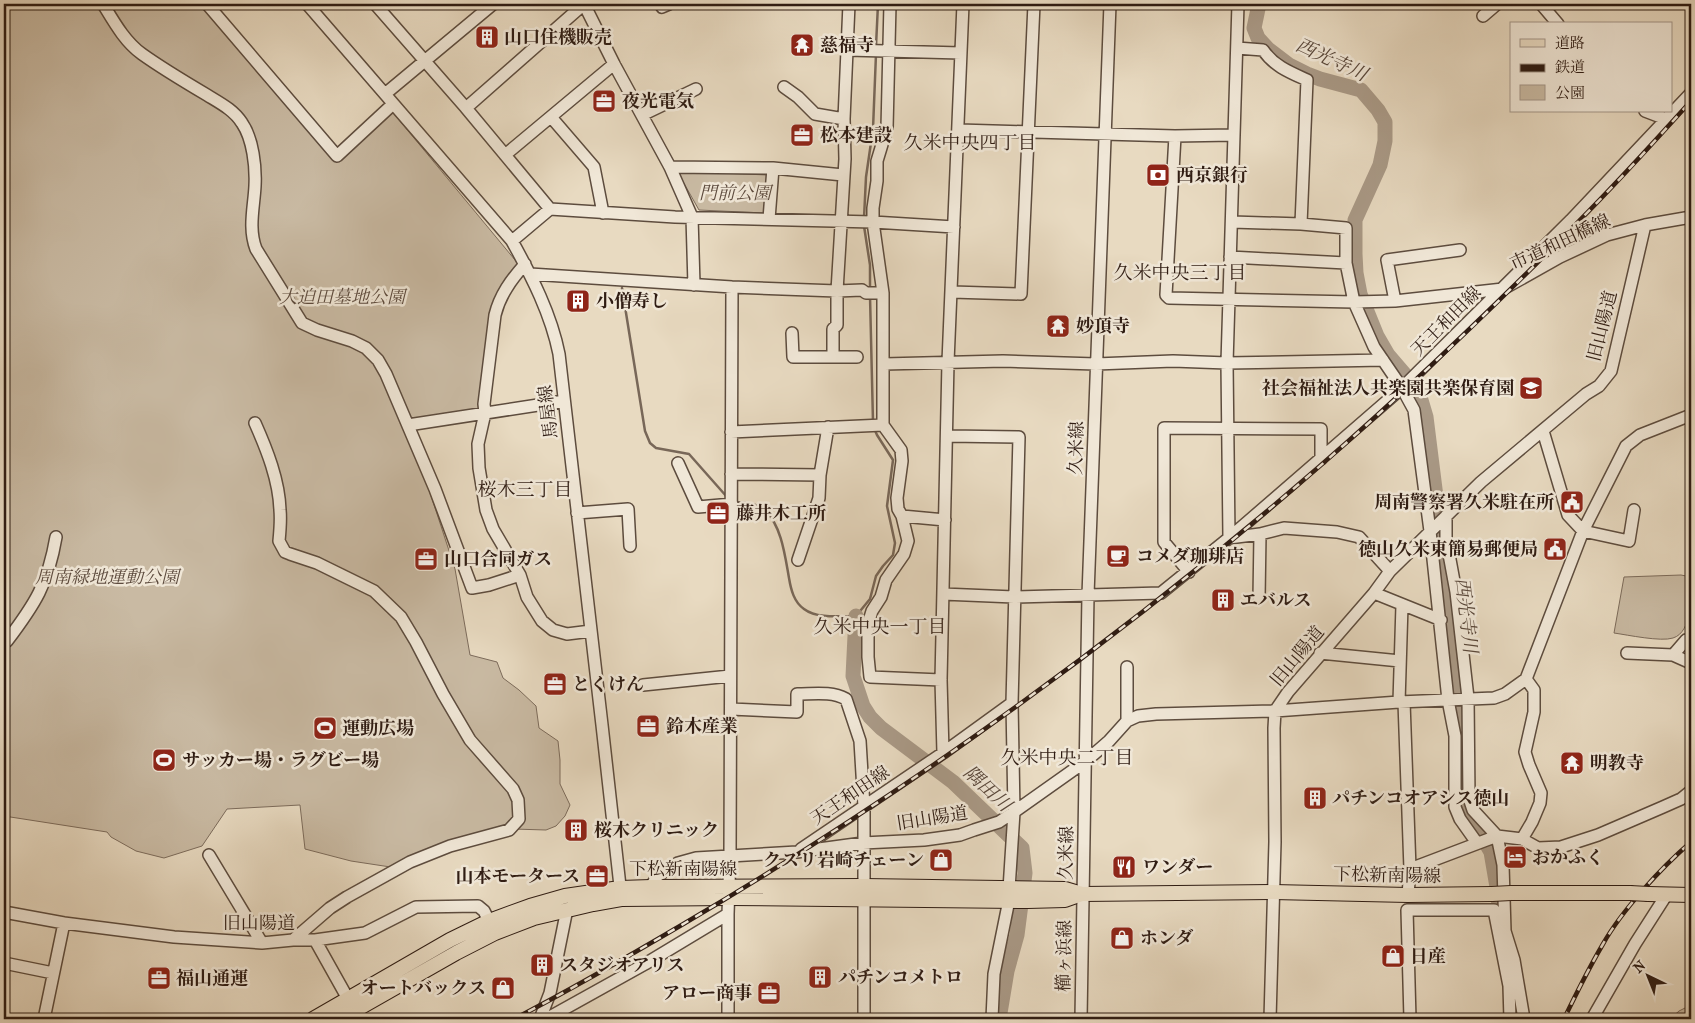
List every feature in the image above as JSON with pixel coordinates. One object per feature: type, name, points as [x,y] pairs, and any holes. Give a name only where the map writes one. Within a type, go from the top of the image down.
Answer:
[{"type":"main road","name":"下松新南陽線","points":[[492,927],[568,910],[620,894],[651,887],[729,893]]},
{"type":"main road","name":"下松新南陽線","points":[[314,1019],[351,1005],[456,953],[492,927],[530,906],[565,896],[729,893],[1027,895],[1065,889],[1082,894],[1273,892],[1408,895],[1630,893],[1691,895]]},
{"type":"main road","name":"下松新南陽線","points":[[340,1019],[351,1005]]},
{"type":"street","points":[[103,4],[120,31],[135,48],[149,59],[229,108],[242,123],[249,140],[255,171],[251,226],[256,249],[302,323],[317,330],[352,341],[373,354],[386,374],[435,489],[472,588],[489,585],[520,574]]},
{"type":"street","points":[[207,4],[337,156],[393,104]]},
{"type":"street","name":"馬屋線","points":[[307,4],[512,241],[528,269],[555,333],[578,514],[620,894]]},
{"type":"street","points":[[375,4],[466,108],[550,209]]},
{"type":"street","points":[[385,94],[493,4]]},
{"type":"street","points":[[466,108],[584,4],[670,167],[692,216],[694,285]]},
{"type":"street","points":[[660,4],[662,7],[669,4]]},
{"type":"street","points":[[833,357],[833,329],[837,325],[850,4]]},
{"type":"street","points":[[890,4],[887,128],[877,161],[877,181],[872,208],[883,293],[883,425],[901,450],[902,461],[897,498],[898,509],[902,516],[908,541],[904,554],[886,580],[881,597],[872,611],[868,624],[868,657],[870,677],[941,680]]},
{"type":"street","points":[[943,753],[941,680],[948,436],[948,362],[963,4]]},
{"type":"street","points":[[952,292],[1021,294],[1034,4]]},
{"type":"street","name":"久米線","points":[[1082,894],[1088,595],[1110,4]]},
{"type":"street","points":[[1238,4],[1227,363],[1229,538],[1260,534],[1284,528],[1337,532],[1359,537],[1390,570]]},
{"type":"street","points":[[1483,16],[1497,4]]},
{"type":"street","points":[[1541,4],[1556,22]]},
{"type":"street","points":[[1237,48],[1263,50],[1278,67],[1307,80],[1301,224]]},
{"type":"street","points":[[848,50],[961,53]]},
{"type":"street","points":[[505,155],[614,64]]},
{"type":"street","points":[[784,87],[798,97],[815,114],[844,119]]},
{"type":"street","points":[[642,115],[696,89]]},
{"type":"street","name":"天王和田線","points":[[1088,595],[1161,593],[1229,538],[1402,388],[1571,220],[1691,93]]},
{"type":"street","points":[[1648,112],[1666,119]]},
{"type":"street","points":[[551,117],[594,167],[603,213]]},
{"type":"street","points":[[959,130],[1175,136],[1233,135]]},
{"type":"street","points":[[1175,136],[1166,295],[1169,298],[1354,302],[1395,300],[1503,289]]},
{"type":"street","points":[[670,167],[773,168],[843,175]]},
{"type":"street","points":[[769,219],[773,168]]},
{"type":"street","points":[[512,241],[550,209],[603,213],[873,222],[954,227]]},
{"type":"street","name":"市道和田橋線","points":[[1503,289],[1560,257],[1607,235],[1645,225],[1691,217]]},
{"type":"street","points":[[1232,222],[1301,224],[1346,228],[1346,263],[1354,302],[1374,347],[1402,388],[1414,410],[1441,620],[1448,700],[1455,736],[1455,807],[1460,819],[1477,843]]},
{"type":"street","name":"旧山陽道","points":[[798,852],[863,843],[924,840],[960,835],[998,822],[1086,761],[1128,721],[1138,716],[1275,711],[1320,653],[1374,594],[1390,570],[1481,482],[1586,394],[1599,386],[1610,371],[1645,225]]},
{"type":"street","points":[[1395,300],[1387,260],[1460,250]]},
{"type":"street","points":[[1230,257],[1346,263]]},
{"type":"street","points":[[591,631],[567,634],[553,630],[542,621],[526,597],[520,574],[493,529],[485,503],[479,468],[478,444],[485,413],[484,404],[495,316],[498,305],[509,283],[528,269],[694,285],[837,291],[862,290],[866,293],[883,293]]},
{"type":"street","points":[[728,1019],[732,287]]},
{"type":"street","points":[[792,334],[793,357],[857,357]]},
{"type":"street","points":[[884,364],[1003,361],[1096,364],[1173,361],[1227,363],[1383,360]]},
{"type":"street","points":[[408,425],[564,401]]},
{"type":"street","points":[[1270,1019],[1275,842],[1275,711],[1468,698],[1494,698],[1505,694],[1526,679],[1583,531],[1626,446],[1640,435],[1691,416]]},
{"type":"street","points":[[255,423],[266,448],[278,487],[280,546],[285,552],[317,563],[374,591],[401,617],[470,740],[513,789],[518,800],[519,819],[509,830],[450,846],[410,862],[330,908],[293,940]]},
{"type":"street","points":[[731,432],[883,425]]},
{"type":"street","points":[[798,560],[818,498],[828,427]]},
{"type":"street","points":[[1188,572],[1164,542],[1164,428],[1321,429],[1321,459]]},
{"type":"street","points":[[1543,431],[1568,515],[1583,531],[1629,541],[1634,510]]},
{"type":"street","points":[[948,436],[1019,437],[1012,703],[1014,812],[1011,895],[994,974],[992,1019]]},
{"type":"street","points":[[678,462],[698,507],[732,504]]},
{"type":"street","points":[[731,474],[820,475]]},
{"type":"street","points":[[578,514],[628,509],[630,546]]},
{"type":"street","points":[[902,516],[945,520]]},
{"type":"street","points":[[1446,516],[1446,538],[1456,592],[1468,698],[1469,798],[1473,810],[1497,836],[1503,865],[1505,931],[1514,960],[1524,1019]]},
{"type":"street","points":[[1259,599],[1260,534]]},
{"type":"street","points":[[4,642],[7,641],[32,608],[43,588],[56,537]]},
{"type":"street","points":[[943,594],[1014,597],[1088,595]]},
{"type":"street","points":[[1374,594],[1441,620]]},
{"type":"street","points":[[1402,604],[1400,661],[1410,869],[1408,895]]},
{"type":"street","points":[[1673,655],[1686,640],[1691,641]]},
{"type":"street","points":[[1320,653],[1400,661]]},
{"type":"street","points":[[1627,653],[1673,655],[1691,663]]},
{"type":"street","points":[[1127,667],[1128,721]]},
{"type":"street","points":[[644,685],[730,676]]},
{"type":"street","points":[[1522,839],[1540,803],[1541,793],[1525,752],[1534,712],[1534,690],[1526,679]]},
{"type":"street","points":[[731,709],[797,712],[797,694],[830,694],[839,695],[846,699],[860,741],[864,807],[864,1019]]},
{"type":"street","name":"天王和田線","points":[[798,852],[943,753],[1012,703]]},
{"type":"street","points":[[1410,869],[1497,836],[1522,839],[1538,848],[1561,847],[1598,835],[1681,799],[1691,791]]},
{"type":"street","points":[[651,887],[657,876],[678,863],[696,858],[798,852]]},
{"type":"street","points":[[209,855],[262,943]]},
{"type":"street","name":"櫛ヶ浜線","points":[[1081,1019],[1082,894]]},
{"type":"street","points":[[1592,1019],[1635,944],[1667,894]]},
{"type":"street","name":"旧山陽道","points":[[4,912],[64,923],[174,937],[262,943],[315,940],[365,933],[416,907],[478,906],[484,911],[492,927]]},
{"type":"street","points":[[540,1019],[550,993],[568,910]]},
{"type":"street","points":[[1410,1019],[1407,910],[1494,910],[1509,986],[1510,1019]]},
{"type":"street","points":[[546,1019],[645,964],[728,914]]},
{"type":"street","points":[[44,1019],[64,923]]},
{"type":"street","points":[[315,940],[351,1005]]},
{"type":"street","points":[[4,964],[53,972]]},
{"type":"green space","points":[[4,4],[206,4],[336,156],[390,109],[520,266],[505,281],[484,411],[407,422],[455,569],[470,655],[497,662],[503,678],[536,706],[539,728],[558,741],[560,784],[570,805],[565,816],[556,826],[546,830],[513,829],[397,868],[351,861],[305,849],[300,805],[227,809],[202,846],[164,858],[136,851],[111,837],[107,832],[4,816]]},
{"type":"green space","name":"門前公園","points":[[677,171],[767,175],[764,213],[699,210]]},
{"type":"green space","points":[[1681,575],[1691,577],[1691,592],[1690,611],[1680,634],[1673,638],[1661,639],[1614,633],[1624,577]]},
{"type":"green space","points":[[1691,1005],[1691,1019],[1670,1019],[1679,1011]]},
{"type":"waterway","points":[[876,46],[878,4]]},
{"type":"waterway","name":"西光寺川","points":[[1259,4],[1254,28],[1258,38],[1268,49],[1289,65],[1307,74],[1361,90],[1378,110],[1385,122],[1385,141],[1380,165],[1355,220],[1356,273],[1360,294],[1377,336],[1388,355],[1418,390],[1426,417],[1436,497],[1442,582],[1462,730],[1461,800],[1491,852],[1501,924]]},
{"type":"waterway","points":[[864,218],[866,177],[873,129],[876,54]]},
{"type":"waterway","points":[[864,226],[870,265],[870,290]]},
{"type":"waterway","points":[[622,288],[645,431],[650,443],[656,448],[689,454],[727,497]]},
{"type":"waterway","points":[[870,296],[873,422]]},
{"type":"waterway","points":[[736,502],[758,506],[771,517],[782,542],[792,591],[795,599],[804,609],[822,616],[856,616],[870,599],[876,576],[893,555],[895,543],[887,506],[893,460],[874,428]]},
{"type":"waterway","name":"隅田川","points":[[856,616],[853,676],[863,706],[870,717],[881,728],[953,782],[1022,848],[1025,873],[1017,935],[1007,971],[999,1019]]},
{"type":"waterway","name":"西光寺川","points":[[1513,983],[1516,1019]]},
{"type":"railway","points":[[514,1019],[685,923],[844,825],[998,720],[1148,608],[1292,490],[1366,426],[1438,359],[1593,207],[1691,101]]},
{"type":"railway","points":[[1564,1019],[1598,953],[1621,917],[1655,876],[1691,842]]},
{"type":"place","name":"山口住機販売","points":[[487,37]]},
{"type":"place","name":"慈福寺","points":[[802,45]]},
{"type":"place","name":"夜光電気","points":[[604,101]]},
{"type":"place","name":"松本建設","points":[[802,135]]},
{"type":"place","name":"西京銀行","points":[[1158,175]]},
{"type":"place","name":"小僧寿し","points":[[578,301]]},
{"type":"place","name":"妙頂寺","points":[[1058,326]]},
{"type":"place","name":"社会福祉法人共楽園共楽保育園","points":[[1531,388]]},
{"type":"place","name":"周南警察署久米駐在所","points":[[1572,502]]},
{"type":"place","name":"藤井木工所","points":[[718,513]]},
{"type":"place","name":"徳山久米東簡易郵便局","points":[[1555,549]]},
{"type":"place","name":"コメダ珈琲店","points":[[1118,556]]},
{"type":"place","name":"山口合同ガス","points":[[426,559]]},
{"type":"place","name":"エバルス","points":[[1223,600]]},
{"type":"place","name":"とくけん","points":[[555,684]]},
{"type":"place","name":"鈴木産業","points":[[648,726]]},
{"type":"place","name":"運動広場","points":[[325,728]]},
{"type":"place","name":"サッカー場・ラグビー場","points":[[164,760]]},
{"type":"place","name":"明教寺","points":[[1572,763]]},
{"type":"place","name":"パチンコオアシス徳山","points":[[1315,798]]},
{"type":"place","name":"桜木クリニック","points":[[576,830]]},
{"type":"place","name":"おかふく","points":[[1515,857]]},
{"type":"place","name":"クスリ岩崎チェーン","points":[[941,860]]},
{"type":"place","name":"ワンダー","points":[[1124,867]]},
{"type":"place","name":"山本モータース","points":[[597,876]]},
{"type":"place","name":"ホンダ","points":[[1122,938]]},
{"type":"place","name":"日産","points":[[1393,956]]},
{"type":"place","name":"スタジオアリス","points":[[542,965]]},
{"type":"place","name":"パチンコメトロ","points":[[820,977]]},
{"type":"place","name":"福山通運","points":[[159,978]]},
{"type":"place","name":"オートバックス","points":[[503,988]]},
{"type":"place","name":"アロー商事","points":[[769,993]]},
{"type":"district","name":"久米中央四丁目","points":[[970,142]]},
{"type":"district","name":"久米中央三丁目","points":[[1180,272]]},
{"type":"district","name":"桜木三丁目","points":[[525,489]]},
{"type":"district","name":"久米中央一丁目","points":[[880,626]]},
{"type":"district","name":"久米中央二丁目","points":[[1067,757]]},
{"type":"park label","name":"大迫田墓地公園","points":[[342,297]]},
{"type":"park label","name":"周南緑地運動公園","points":[[107,577]]}]
